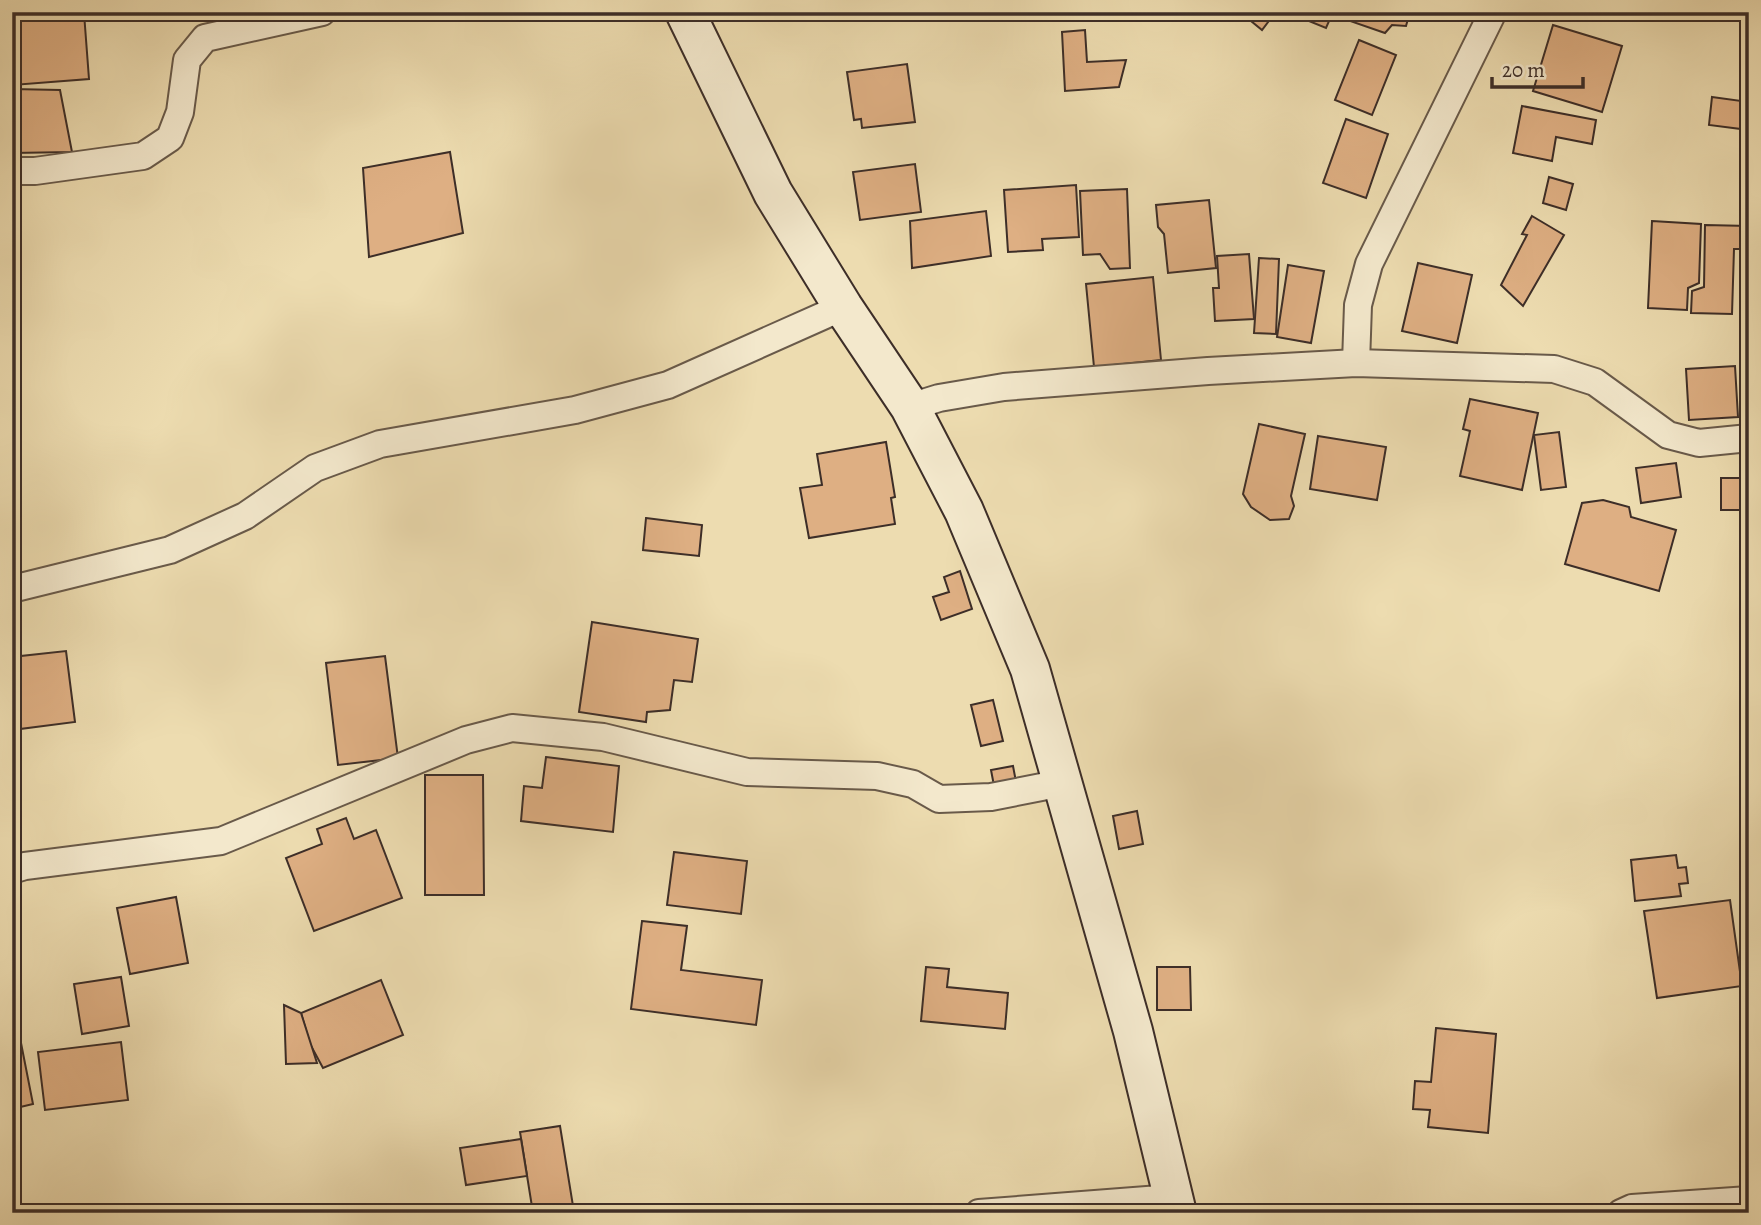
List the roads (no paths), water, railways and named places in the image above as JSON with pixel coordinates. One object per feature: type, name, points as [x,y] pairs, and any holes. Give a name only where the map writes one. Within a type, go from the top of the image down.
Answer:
[{"type":"street","points":[[12,171],[35,171],[143,156],[170,138],[180,112],[187,60],[205,38],[322,12]]},
{"type":"street","points":[[685,12],[773,193],[843,307],[910,407],[964,511],[1030,669],[1133,1031],[1175,1205],[979,1213]]},
{"type":"street","points":[[1356,363],[1358,305],[1368,264],[1493,12]]},
{"type":"street","points":[[12,589],[170,550],[245,516],[315,468],[380,444],[575,410],[668,385],[843,307]]},
{"type":"street","points":[[910,407],[939,398],[1004,387],[1208,371],[1356,363],[1554,369],[1595,383],[1668,435],[1699,443],[1749,438]]},
{"type":"street","points":[[12,870],[25,866],[221,841],[466,740],[512,728],[603,737],[747,772],[877,776],[913,784],[939,799],[991,797],[1062,783]]},
{"type":"street","points":[[1621,1213],[1632,1208],[1749,1200]]}]
